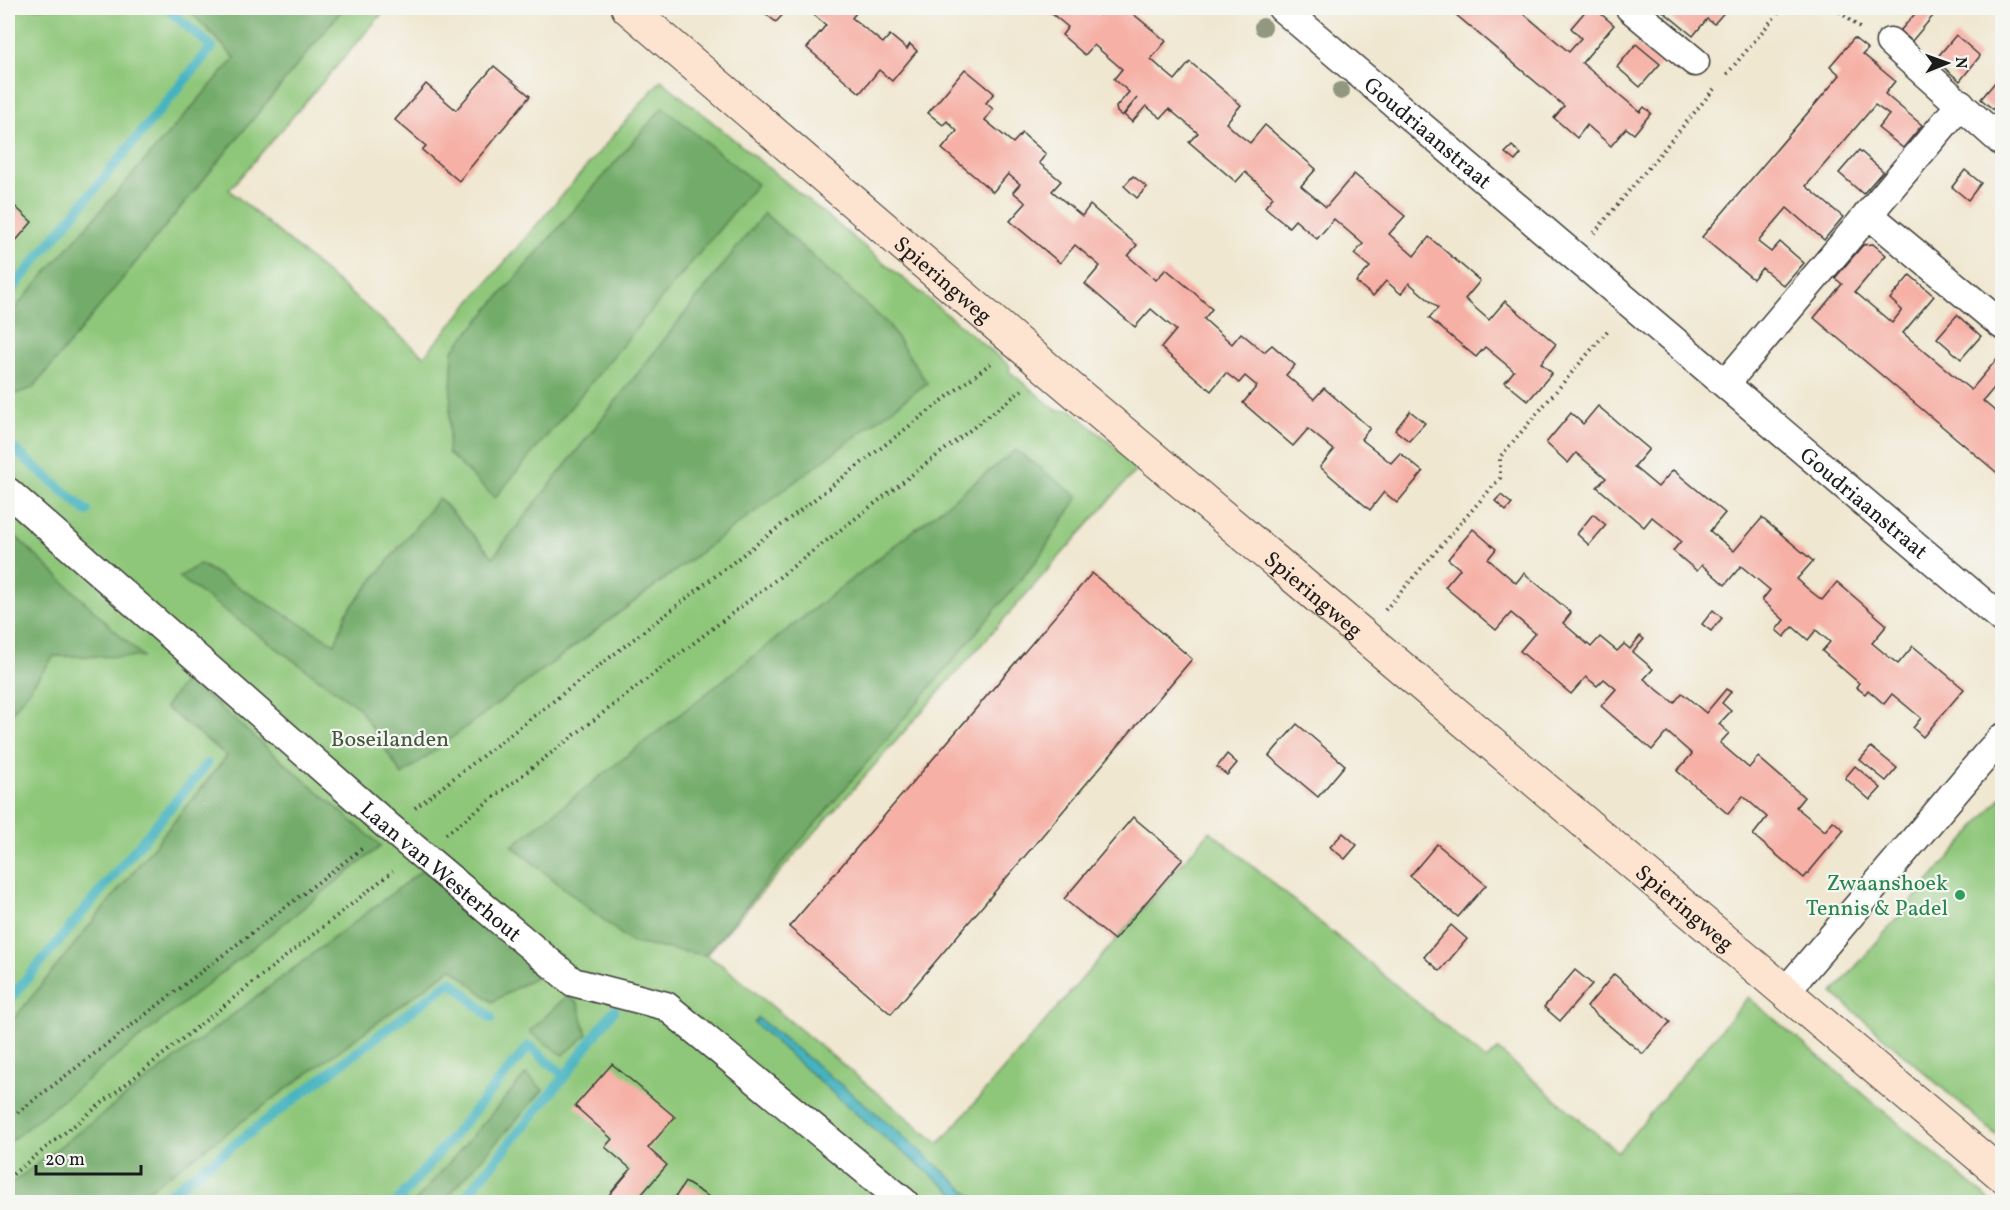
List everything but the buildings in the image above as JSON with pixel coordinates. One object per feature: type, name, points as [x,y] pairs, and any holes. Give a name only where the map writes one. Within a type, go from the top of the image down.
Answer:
[{"type":"street","name":"Spieringweg","points":[[628,8],[1049,370],[2002,1175]]},
{"type":"street","name":"Goudriaanstraat","points":[[1282,8],[1726,383],[2002,620]]},
{"type":"street","points":[[1630,8],[1695,62]]},
{"type":"street","points":[[1890,42],[2002,142]]},
{"type":"street","points":[[1726,383],[1961,104]]},
{"type":"street","points":[[1869,214],[2002,325]]},
{"type":"street","name":"Laan van Westerhout","points":[[8,492],[420,854],[573,982],[666,1006],[904,1203]]},
{"type":"street","points":[[1785,992],[2002,738]]},
{"type":"path","points":[[1574,256],[1782,8]]},
{"type":"path","points":[[1363,635],[1500,478],[1500,457],[1630,304]]},
{"type":"path","points":[[8,1120],[1018,343]]},
{"type":"path","points":[[8,1178],[402,864],[420,854],[1049,370]]},
{"type":"green space","name":"Boseilanden","points":[[8,8],[387,8],[229,190],[424,356],[661,80],[1010,366],[1009,371],[1056,410],[1071,410],[1139,467],[706,955],[722,965],[939,1144],[1210,831],[1486,1060],[1498,1050],[1618,1152],[1748,997],[1992,1202],[8,1202]]},
{"type":"green space","points":[[187,8],[344,8],[33,388],[8,396],[8,316],[235,58]]},
{"type":"green space","points":[[663,107],[757,184],[495,498],[448,453],[453,350]]},
{"type":"green space","points":[[764,213],[888,324],[927,383],[402,775],[359,708],[179,577],[200,564],[335,644],[347,612],[439,498],[493,557]]},
{"type":"green space","points":[[1016,450],[1078,497],[1038,559],[705,955],[632,943],[512,846]]},
{"type":"green space","points":[[8,529],[143,657],[54,656],[8,718]]},
{"type":"green space","points":[[186,678],[381,846],[8,1143],[8,1026],[227,756],[165,707]]},
{"type":"green space","name":"Zwaanshoek Tennis & Padel","points":[[2002,796],[2002,1140],[1833,993]]},
{"type":"green space","points":[[424,869],[542,973],[492,1002],[452,968],[132,1202],[8,1202],[8,1186]]},
{"type":"green space","points":[[567,996],[578,1003],[587,1035],[563,1055],[529,1032]]},
{"type":"green space","points":[[526,1074],[543,1090],[443,1202],[415,1202]]},
{"type":"water","points":[[758,1018],[877,1114],[979,1202],[965,1202],[870,1126],[754,1023]]},
{"type":"waterway","points":[[8,17],[15,8]]},
{"type":"waterway","points":[[8,294],[212,47],[166,8]]},
{"type":"waterway","points":[[8,444],[87,511]]},
{"type":"waterway","points":[[8,1001],[207,764]]},
{"type":"waterway","points":[[158,1202],[451,981],[491,1018]]},
{"type":"waterway","points":[[461,1202],[565,1076],[614,1010]]},
{"type":"waterway","points":[[397,1202],[529,1046],[565,1076]]},
{"type":"place","name":"Zwaanshoek Tennis & Padel","points":[[1960,895]]}]
